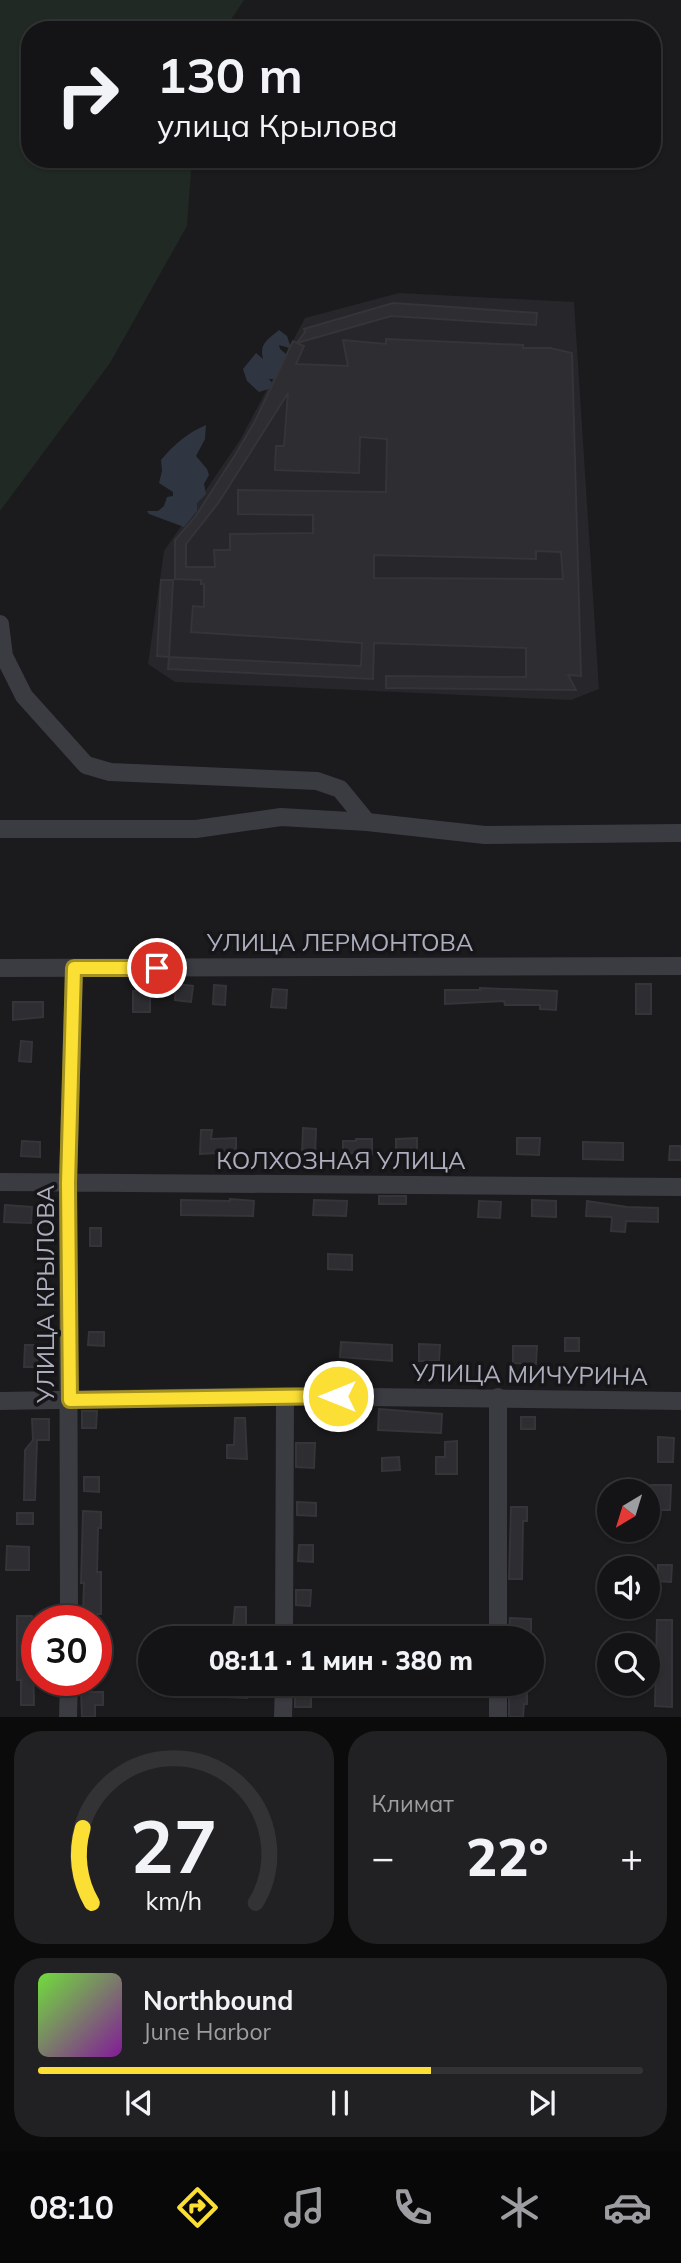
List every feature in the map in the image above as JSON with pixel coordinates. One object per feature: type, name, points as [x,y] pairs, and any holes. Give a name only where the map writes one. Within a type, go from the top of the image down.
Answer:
[{"type":"street","points":[[0,624],[4,656],[24,696],[86,765],[110,772],[317,781],[340,789],[368,822]]},
{"type":"street","points":[[0,829],[196,829],[281,817],[368,822],[485,835],[681,833]]},
{"type":"street","name":"УЛИЦА ЛЕРМОНТОВА","points":[[0,968],[681,966]]},
{"type":"street","name":"УЛИЦА КРЫЛОВА","points":[[69,1605],[68,1183],[74,968]]},
{"type":"street","name":"КОЛХОЗНАЯ УЛИЦА","points":[[0,1182],[681,1186]]},
{"type":"street","points":[[284,1626],[285,1396]]},
{"type":"street","name":"УЛИЦА МИЧУРИНА","points":[[0,1401],[285,1396],[681,1401]]},
{"type":"street","points":[[498,1397],[498,1626]]},
{"type":"street","points":[[68,1717],[69,1696]]},
{"type":"street","points":[[284,1696],[284,1717]]},
{"type":"street","points":[[498,1696],[498,1717]]},
{"type":"shaded area","points":[[0,0],[244,0],[230,21],[21,21],[21,168],[191,168],[187,226],[110,363],[0,511]]},
{"type":"shaded area","points":[[399,293],[574,302],[599,689],[571,700],[175,682],[148,664],[164,551],[240,440],[305,318]]},
{"type":"water","points":[[279,330],[287,336],[290,345],[289,348],[279,345],[286,354],[275,379],[269,379],[272,383],[269,389],[259,392],[247,381],[243,369],[256,353],[263,359],[263,346]]},
{"type":"water","points":[[206,425],[205,439],[196,456],[209,475],[204,484],[206,494],[197,503],[197,511],[184,527],[149,514],[147,511],[158,511],[164,506],[167,497],[173,496],[173,492],[159,483],[161,460],[193,431]]},
{"type":"building","points":[[393,303],[537,313],[536,325],[391,316],[297,343],[305,332],[304,329]]},
{"type":"building","points":[[386,339],[523,345],[523,348],[550,348],[572,353],[581,676],[568,675],[576,690],[386,688],[386,676],[526,677],[526,648],[374,643],[373,679],[168,669],[169,657],[361,666],[362,643],[191,632],[193,606],[204,607],[204,584],[201,584],[201,580],[175,579],[175,540],[195,517],[235,455],[255,421],[293,341],[304,346],[296,364],[348,366],[343,340],[386,344]],"holes":[[[288,393],[284,446],[276,446],[275,470],[359,473],[360,437],[387,439],[386,492],[238,490],[238,514],[313,515],[313,533],[230,534],[230,550],[214,550],[215,567],[186,567],[186,544],[219,502]],[[536,551],[561,552],[563,579],[374,578],[374,555],[536,559]]]},
{"type":"building","points":[[161,580],[173,580],[169,657],[157,656]]},
{"type":"building","points":[[176,984],[193,986],[191,1002],[175,1000]]},
{"type":"building","points":[[636,984],[651,984],[651,1014],[636,1014]]},
{"type":"building","points":[[214,985],[226,986],[225,1005],[213,1004]]},
{"type":"building","points":[[480,988],[557,991],[556,1010],[540,1009],[540,1005],[505,1005],[504,1001],[445,1004],[445,990]]},
{"type":"building","points":[[273,989],[287,990],[286,1008],[271,1007]]},
{"type":"building","points":[[150,990],[150,1012],[133,1012],[133,991]]},
{"type":"building","points":[[13,1002],[43,1002],[43,1017],[13,1020]]},
{"type":"building","points":[[21,1041],[32,1042],[31,1062],[19,1061]]},
{"type":"building","points":[[303,1128],[316,1129],[315,1154],[302,1153]]},
{"type":"building","points":[[201,1130],[212,1130],[211,1139],[236,1138],[236,1152],[200,1154]]},
{"type":"building","points":[[417,1138],[417,1153],[396,1153],[396,1139]]},
{"type":"building","points":[[517,1138],[540,1138],[539,1155],[517,1154]]},
{"type":"building","points":[[372,1139],[372,1154],[343,1153],[343,1141]]},
{"type":"building","points":[[22,1141],[40,1142],[40,1157],[21,1156]]},
{"type":"building","points":[[583,1142],[623,1143],[623,1160],[583,1159]]},
{"type":"building","points":[[670,1146],[681,1146],[681,1160],[669,1160]]},
{"type":"building","points":[[379,1196],[406,1196],[406,1204],[379,1204]]},
{"type":"building","points":[[181,1200],[254,1201],[253,1216],[181,1215]]},
{"type":"building","points":[[314,1200],[347,1201],[346,1216],[313,1215]]},
{"type":"building","points":[[532,1200],[556,1201],[556,1217],[532,1216]]},
{"type":"building","points":[[479,1201],[501,1202],[500,1218],[478,1217]]},
{"type":"building","points":[[587,1201],[658,1208],[658,1222],[626,1221],[625,1232],[611,1231],[612,1217],[586,1216]]},
{"type":"building","points":[[5,1205],[32,1207],[31,1223],[4,1222]]},
{"type":"building","points":[[90,1228],[101,1228],[101,1246],[90,1246]]},
{"type":"building","points":[[328,1254],[352,1255],[352,1270],[328,1269]]},
{"type":"building","points":[[89,1332],[104,1332],[104,1346],[88,1345]]},
{"type":"building","points":[[565,1338],[579,1338],[579,1351],[565,1351]]},
{"type":"building","points":[[341,1342],[392,1345],[392,1361],[340,1357]]},
{"type":"building","points":[[419,1344],[440,1345],[439,1361],[419,1361]]},
{"type":"building","points":[[25,1345],[38,1345],[37,1367],[24,1367]]},
{"type":"building","points":[[513,1346],[537,1346],[536,1364],[513,1363]]},
{"type":"building","points":[[379,1409],[442,1414],[441,1433],[378,1430]]},
{"type":"building","points":[[82,1411],[97,1411],[96,1428],[82,1428]]},
{"type":"building","points":[[521,1417],[535,1417],[535,1429],[521,1429]]},
{"type":"building","points":[[235,1418],[245,1418],[247,1459],[227,1458],[227,1445],[234,1445]]},
{"type":"building","points":[[32,1419],[49,1419],[49,1440],[37,1440],[35,1500],[24,1500],[25,1450],[33,1440]]},
{"type":"building","points":[[658,1437],[674,1438],[673,1462],[658,1462]]},
{"type":"building","points":[[457,1441],[457,1474],[436,1474],[436,1457],[445,1457],[445,1442]]},
{"type":"building","points":[[296,1443],[315,1443],[314,1468],[296,1467]]},
{"type":"building","points":[[399,1457],[400,1470],[382,1471],[382,1458]]},
{"type":"building","points":[[84,1477],[99,1477],[99,1492],[84,1491]]},
{"type":"building","points":[[660,1485],[671,1485],[670,1510],[660,1510]]},
{"type":"building","points":[[297,1502],[316,1503],[316,1516],[297,1515]]},
{"type":"building","points":[[511,1507],[527,1507],[527,1521],[523,1521],[522,1579],[509,1579]]},
{"type":"building","points":[[83,1511],[101,1512],[97,1572],[101,1572],[101,1605],[83,1605],[84,1583],[81,1583]]},
{"type":"building","points":[[17,1513],[33,1513],[33,1524],[17,1524]]},
{"type":"building","points":[[299,1545],[313,1545],[313,1562],[298,1561]]},
{"type":"building","points":[[7,1546],[29,1547],[29,1570],[6,1570]]},
{"type":"building","points":[[660,1565],[672,1565],[671,1582],[660,1581]]},
{"type":"building","points":[[296,1590],[311,1590],[310,1606],[296,1605]]},
{"type":"building","points":[[235,1607],[246,1607],[246,1626],[233,1626]]},
{"type":"building","points":[[17,1616],[21,1616],[21,1680],[17,1680]]},
{"type":"building","points":[[510,1618],[531,1619],[531,1626],[509,1626]]},
{"type":"building","points":[[657,1620],[672,1620],[672,1707],[655,1706],[655,1696],[660,1696],[660,1633],[657,1633]]},
{"type":"building","points":[[21,1696],[34,1696],[34,1705],[21,1705]]},
{"type":"building","points":[[81,1696],[103,1696],[103,1705],[95,1705],[95,1717],[82,1717]]},
{"type":"building","points":[[295,1696],[311,1696],[311,1707],[295,1707]]},
{"type":"building","points":[[509,1696],[527,1696],[523,1717],[509,1717]]},
{"type":"route","points":[[157,968],[74,968],[68,1183],[70,1400],[338,1396]]}]
